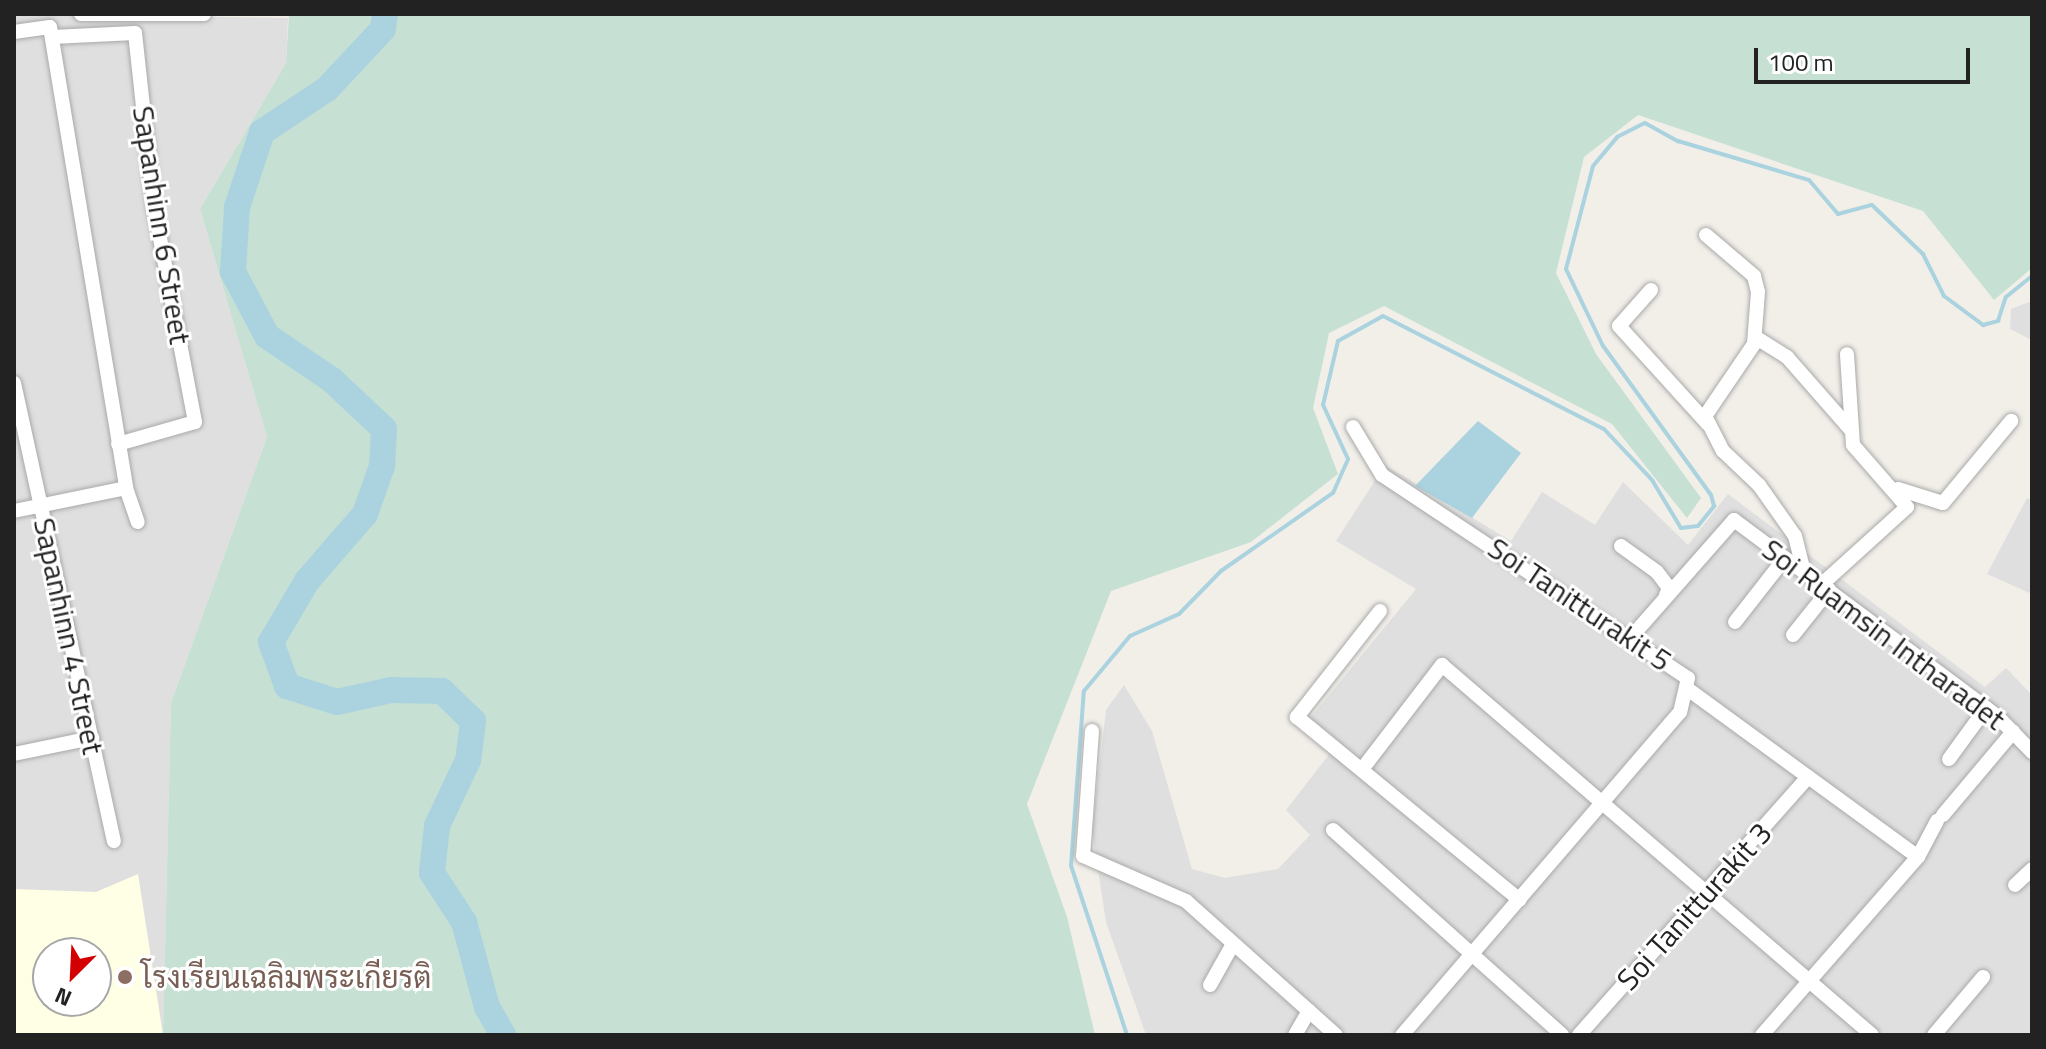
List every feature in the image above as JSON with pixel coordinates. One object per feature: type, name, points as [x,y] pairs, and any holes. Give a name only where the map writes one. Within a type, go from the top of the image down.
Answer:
[{"type":"street","points":[[81,14],[204,14]]},
{"type":"street","points":[[14,32],[50,27],[118,444],[126,488],[138,522]]},
{"type":"street","name":"Sapanhinn 6 Street","points":[[52,37],[135,33],[154,207],[195,422],[118,444]]},
{"type":"street","points":[[1706,235],[1754,276],[1755,337],[1708,410],[1708,424]]},
{"type":"street","points":[[1651,290],[1619,326],[1708,424],[1723,451],[1771,499],[1795,536],[1804,571]]},
{"type":"street","points":[[1755,337],[1787,357],[1851,430]]},
{"type":"street","points":[[1793,635],[1825,587],[1905,510],[1895,488],[1853,445],[1847,354]]},
{"type":"street","name":"Sapanhinn 4 Street","points":[[14,383],[114,841]]},
{"type":"street","points":[[1895,488],[1939,506],[2011,421]]},
{"type":"street","name":"Soi Tanitturakit 5","points":[[1353,427],[1382,475],[1633,635],[1688,678],[1689,690],[1680,712],[1476,956],[1402,1035]]},
{"type":"street","points":[[14,511],[126,488]]},
{"type":"street","name":"Soi Ruamsin Intharadet","points":[[1665,595],[1734,520],[1986,708],[2032,752]]},
{"type":"street","points":[[1621,546],[1657,572],[1669,588],[1633,635]]},
{"type":"street","points":[[1735,622],[1785,558]]},
{"type":"street","points":[[1380,611],[1297,717],[1363,768],[1520,900]]},
{"type":"street","points":[[1363,768],[1442,665],[1872,1035]]},
{"type":"street","points":[[1689,690],[1918,857]]},
{"type":"street","points":[[1949,759],[1986,708]]},
{"type":"street","points":[[1092,731],[1083,856],[1186,901],[1336,1035]]},
{"type":"street","points":[[1762,1035],[1918,857],[1940,818],[2013,732]]},
{"type":"street","points":[[14,754],[92,738]]},
{"type":"street","name":"Soi Tanitturakit 3","points":[[1579,1035],[1808,777]]},
{"type":"street","points":[[1333,830],[1562,1035]]},
{"type":"street","points":[[2015,885],[2032,869]]},
{"type":"street","points":[[1210,985],[1233,944]]},
{"type":"street","points":[[1934,1035],[1983,977]]},
{"type":"street","points":[[1295,1035],[1309,1011]]},
{"type":"shaded area","points":[[14,14],[288,18],[286,63],[200,209],[267,437],[171,703],[163,1035],[14,1035]]},
{"type":"shaded area","points":[[289,14],[2032,14],[2032,268],[1994,300],[1923,211],[1638,115],[1584,157],[1556,273],[1596,354],[1701,498],[1687,518],[1612,424],[1384,306],[1329,333],[1313,408],[1338,474],[1251,542],[1111,591],[1027,804],[1067,917],[1095,1035],[163,1035],[171,703],[267,437],[200,209],[286,63]]},
{"type":"shaded area","points":[[2032,301],[2032,340],[2010,329],[2011,309]]},
{"type":"shaded area","points":[[1385,465],[1511,541],[1542,492],[1595,525],[1623,482],[1688,545],[1728,494],[1985,687],[2006,668],[2032,695],[2032,1035],[1146,1035],[1106,922],[1092,830],[1106,710],[1124,685],[1152,731],[1192,869],[1225,878],[1278,869],[1310,835],[1286,810],[1334,748],[1307,722],[1416,589],[1336,541]]},
{"type":"shaded area","points":[[2027,498],[2032,501],[2032,594],[1987,574]]},
{"type":"shaded area","name":"โรงเรียนเฉลิมพระเกียรติ","points":[[138,874],[163,1035],[14,1035],[14,889],[96,892]]},
{"type":"water","points":[[1478,421],[1521,453],[1472,518],[1415,486]]},
{"type":"waterway","points":[[385,14],[383,29],[327,89],[262,132],[237,207],[233,272],[267,336],[332,380],[384,429],[382,466],[365,514],[307,581],[271,642],[287,686],[337,702],[391,690],[442,691],[473,721],[468,760],[437,826],[432,873],[464,922],[487,1007],[503,1035]]},
{"type":"waterway","points":[[1127,1035],[1071,866],[1084,691],[1130,636],[1179,614],[1221,571],[1333,493],[1348,459],[1323,405],[1338,341],[1383,316],[1604,429],[1652,480],[1681,528],[1698,526],[1714,506],[1711,495],[1603,346],[1566,269],[1593,166],[1617,137],[1645,123],[1678,141],[1809,180],[1838,214],[1872,205],[1923,254],[1944,296],[1983,325],[1998,321],[2006,297],[2032,276]]},
{"type":"place","name":"โรงเรียนเฉลิมพระเกียรติ","points":[[125,977]]}]
